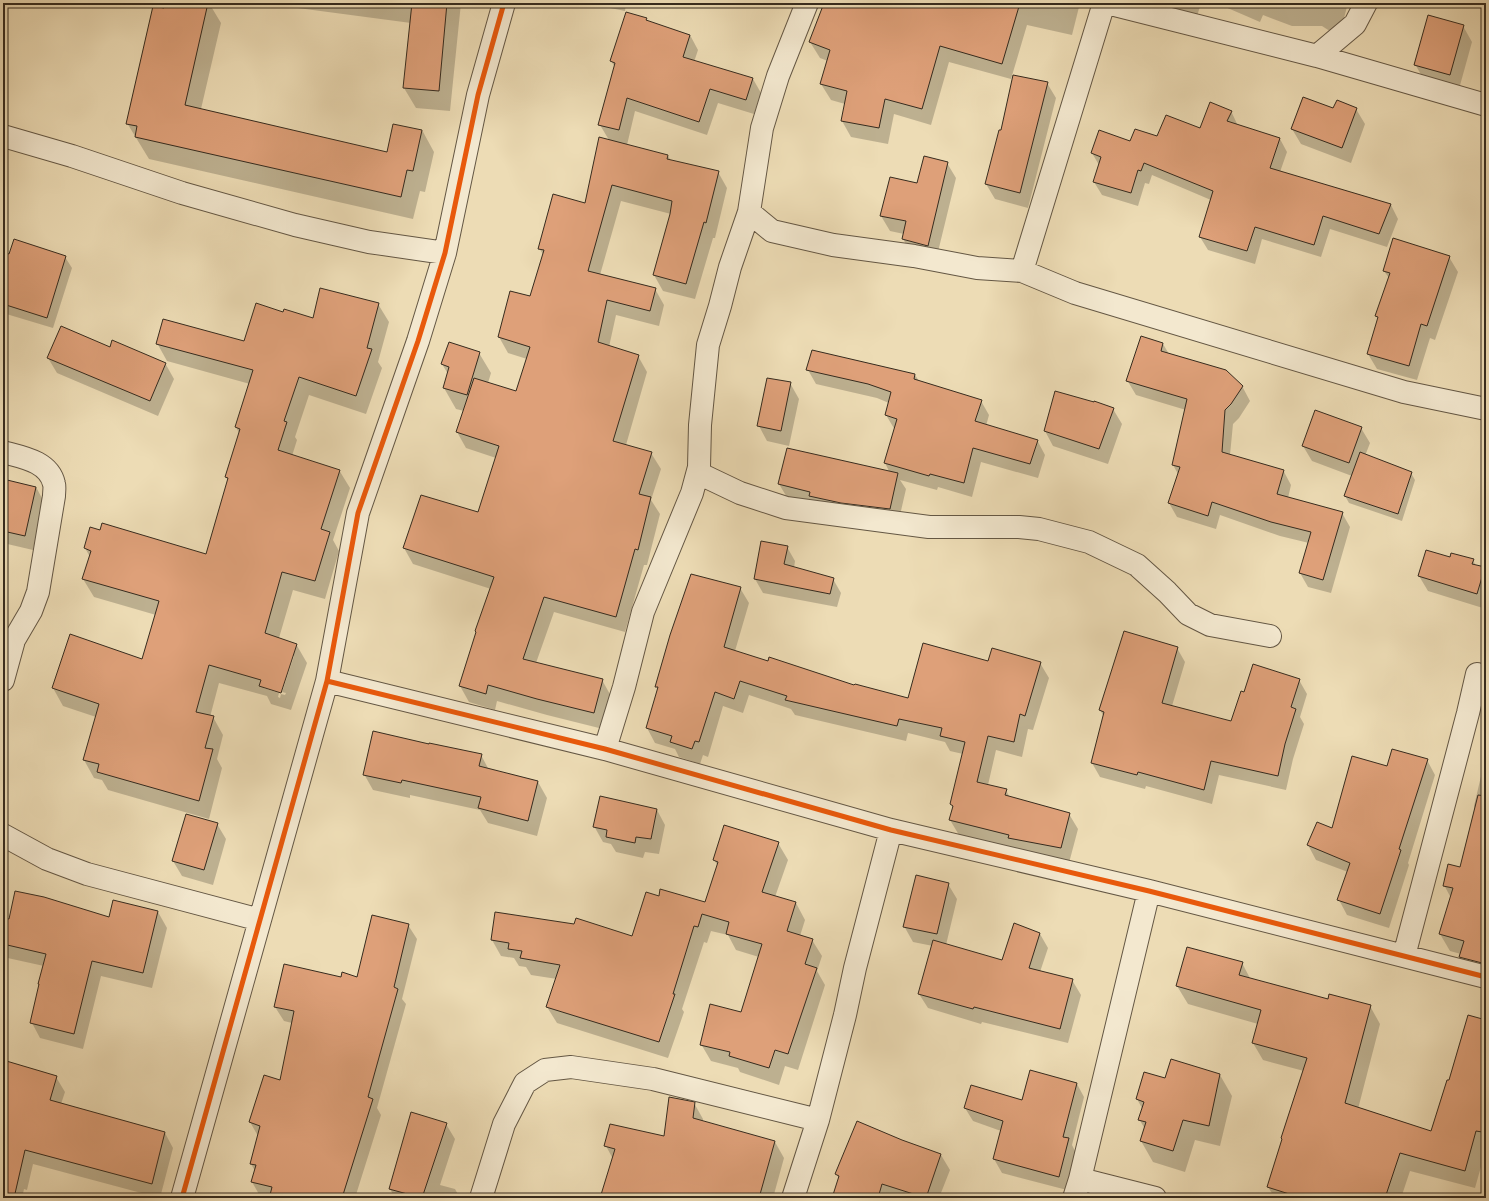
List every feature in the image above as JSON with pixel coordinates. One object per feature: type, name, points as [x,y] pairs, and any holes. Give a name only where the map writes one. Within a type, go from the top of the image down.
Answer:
[{"type":"street","points":[[182,1198],[327,681],[358,513],[418,341],[445,253],[478,95],[504,3]]},
{"type":"street","points":[[605,749],[624,687],[643,612],[692,493],[698,473],[700,425],[708,345],[730,267],[749,212],[762,128],[778,76],[807,3]]},
{"type":"street","points":[[1022,271],[1105,3],[1317,56],[1486,105]]},
{"type":"street","points":[[1317,56],[1355,24],[1366,3]]},
{"type":"street","points":[[3,136],[72,156],[182,193],[295,225],[369,242],[445,253]]},
{"type":"street","points":[[749,212],[772,231],[833,245],[914,256],[978,268],[1022,271],[1074,293],[1404,392],[1486,409]]},
{"type":"street","points":[[3,452],[35,460],[45,470],[54,484],[54,496],[38,592],[31,610],[14,640],[3,680]]},
{"type":"street","points":[[698,473],[740,493],[786,508],[929,527],[1019,527],[1039,529],[1089,542],[1137,565],[1167,592],[1188,614],[1210,625],[1270,636]]},
{"type":"street","points":[[1404,956],[1477,674]]},
{"type":"street","points":[[327,681],[605,749],[891,830],[1149,891],[1486,977]]},
{"type":"street","points":[[793,1198],[818,1120],[845,1016],[855,968],[891,830]]},
{"type":"street","points":[[3,834],[47,859],[87,874],[260,920]]},
{"type":"street","points":[[1149,891],[1077,1188],[1155,1198]]},
{"type":"street","points":[[481,1198],[504,1124],[526,1083],[545,1070],[571,1067],[653,1079],[818,1120]]},
{"type":"building","points":[[165,3],[208,3],[185,105],[387,152],[393,124],[422,130],[413,171],[407,170],[401,197],[135,137],[137,126],[126,124],[153,6],[164,8]]},
{"type":"building","points":[[412,3],[447,3],[439,91],[403,88]]},
{"type":"building","points":[[824,3],[1020,3],[1002,64],[940,46],[922,109],[885,99],[879,128],[841,121],[847,91],[820,84],[830,50],[809,42]]},
{"type":"building","points":[[626,12],[647,18],[646,20],[690,35],[683,57],[753,78],[746,100],[710,89],[699,122],[627,98],[619,130],[598,125],[615,63],[610,61]]},
{"type":"building","points":[[1428,15],[1464,25],[1450,75],[1414,65]]},
{"type":"building","points":[[1013,75],[1048,82],[1020,193],[985,184],[999,130],[1001,130]]},
{"type":"building","points":[[1303,97],[1333,108],[1337,100],[1357,108],[1342,148],[1291,129]]},
{"type":"building","points":[[1210,102],[1232,111],[1227,121],[1280,138],[1270,168],[1391,204],[1379,234],[1323,216],[1314,245],[1255,227],[1247,251],[1199,237],[1213,191],[1144,163],[1141,171],[1138,170],[1131,193],[1093,182],[1101,157],[1091,153],[1099,130],[1130,141],[1135,129],[1157,136],[1166,115],[1200,128]]},
{"type":"building","points":[[599,137],[668,155],[667,159],[719,171],[706,223],[704,222],[686,284],[653,275],[670,214],[672,201],[612,185],[588,271],[656,288],[650,311],[607,300],[598,342],[639,355],[613,441],[652,452],[639,494],[651,497],[638,550],[635,549],[616,617],[544,597],[523,659],[603,679],[594,713],[488,685],[486,694],[459,686],[476,632],[475,631],[494,577],[403,548],[421,495],[478,512],[499,446],[456,432],[474,378],[516,391],[530,347],[498,337],[510,291],[530,296],[544,250],[538,249],[553,194],[585,203]]},
{"type":"building","points":[[924,156],[948,162],[928,246],[902,239],[906,221],[880,216],[890,177],[917,183]]},
{"type":"building","points":[[1393,238],[1450,256],[1427,326],[1421,324],[1409,366],[1367,354],[1378,317],[1375,316],[1390,273],[1383,271]]},
{"type":"building","points":[[14,239],[66,256],[47,318],[3,304],[3,252],[9,254]]},
{"type":"building","points":[[320,288],[379,303],[367,348],[372,349],[356,396],[299,377],[284,421],[287,422],[278,450],[340,470],[321,529],[330,532],[315,581],[282,572],[265,633],[297,644],[281,693],[259,686],[261,680],[209,665],[196,712],[214,716],[205,748],[213,749],[199,801],[97,772],[99,764],[83,760],[99,704],[52,688],[70,634],[142,659],[159,601],[82,579],[91,551],[84,548],[90,527],[100,530],[102,523],[206,554],[228,478],[225,477],[240,429],[235,427],[253,370],[156,344],[163,319],[244,341],[256,303],[283,312],[284,309],[313,318]]},
{"type":"building","points":[[61,326],[110,347],[112,340],[166,363],[150,401],[47,358]]},
{"type":"building","points":[[1141,336],[1163,343],[1161,351],[1226,370],[1243,386],[1225,410],[1222,452],[1284,470],[1277,494],[1343,512],[1323,580],[1299,573],[1311,532],[1271,522],[1212,502],[1208,516],[1168,503],[1180,467],[1172,465],[1187,399],[1126,381]]},
{"type":"building","points":[[449,342],[480,352],[467,395],[443,388],[449,367],[441,364]]},
{"type":"building","points":[[812,350],[915,374],[914,379],[982,400],[975,421],[1038,440],[1030,464],[973,448],[964,483],[930,474],[929,476],[884,463],[897,419],[885,415],[891,392],[868,384],[806,370]]},
{"type":"building","points":[[767,378],[791,382],[781,431],[757,426]]},
{"type":"building","points":[[1055,391],[1114,408],[1099,449],[1044,431]]},
{"type":"building","points":[[1315,410],[1362,427],[1349,463],[1302,446]]},
{"type":"building","points":[[787,448],[898,473],[890,509],[841,503],[809,496],[810,492],[778,484]]},
{"type":"building","points":[[1360,452],[1412,472],[1398,514],[1344,496]]},
{"type":"building","points":[[3,479],[36,487],[25,536],[3,531]]},
{"type":"building","points":[[761,541],[788,546],[784,564],[834,578],[830,594],[754,579]]},
{"type":"building","points":[[1426,550],[1450,557],[1451,553],[1474,559],[1472,564],[1485,567],[1477,594],[1418,576]]},
{"type":"building","points":[[691,574],[741,587],[724,647],[768,661],[769,657],[854,685],[855,684],[908,698],[923,643],[988,661],[992,648],[1041,662],[1025,716],[1020,714],[1014,742],[988,736],[977,782],[1007,789],[1005,795],[1070,813],[1061,848],[1008,838],[1009,835],[949,820],[953,806],[950,804],[965,742],[940,736],[942,728],[899,719],[897,726],[785,700],[787,696],[740,681],[734,699],[715,692],[699,742],[695,741],[692,749],[670,742],[672,736],[646,728],[658,687],[655,687],[670,635]]},
{"type":"building","points":[[1124,631],[1178,647],[1162,703],[1231,721],[1241,691],[1244,692],[1253,664],[1300,679],[1291,707],[1296,709],[1285,744],[1278,776],[1211,761],[1204,790],[1138,772],[1137,775],[1091,763],[1104,712],[1099,710]]},
{"type":"building","points":[[373,731],[482,754],[479,766],[538,781],[528,821],[478,808],[481,797],[402,780],[401,783],[363,775]]},
{"type":"building","points":[[1392,749],[1428,759],[1380,914],[1337,900],[1350,863],[1307,845],[1317,822],[1332,828],[1352,756],[1387,766]]},
{"type":"building","points":[[1478,795],[1486,796],[1486,964],[1459,957],[1464,941],[1439,934],[1453,888],[1443,886],[1448,864],[1460,867]]},
{"type":"building","points":[[600,796],[657,809],[651,839],[636,837],[635,843],[606,837],[607,830],[593,827]]},
{"type":"building","points":[[186,814],[218,823],[204,870],[172,861]]},
{"type":"building","points":[[724,825],[779,842],[762,892],[796,902],[787,931],[813,939],[805,964],[817,968],[788,1054],[775,1050],[769,1068],[729,1056],[730,1052],[700,1045],[710,1004],[741,1012],[762,944],[726,934],[729,922],[702,914],[698,927],[694,926],[673,994],[675,994],[659,1042],[546,1007],[560,965],[520,958],[522,951],[508,949],[509,943],[491,940],[495,912],[574,924],[576,918],[632,936],[646,892],[659,896],[660,889],[705,902],[718,862],[713,860]]},
{"type":"building","points":[[916,875],[949,883],[937,934],[903,927]]},
{"type":"building","points":[[15,891],[44,897],[109,917],[113,900],[158,911],[143,973],[92,961],[74,1034],[30,1023],[46,954],[3,944],[3,918],[9,919]]},
{"type":"building","points":[[372,915],[409,924],[394,987],[398,989],[368,1097],[373,1099],[342,1198],[282,1198],[270,1195],[272,1187],[251,1182],[256,1165],[250,1164],[260,1126],[249,1122],[264,1075],[280,1080],[294,1011],[274,1007],[284,964],[341,977],[342,972],[357,977]]},
{"type":"building","points":[[1014,923],[1040,933],[1029,968],[1073,979],[1060,1029],[974,1007],[973,1009],[918,994],[933,940],[1002,960]]},
{"type":"building","points":[[1187,947],[1243,962],[1239,975],[1328,999],[1329,994],[1371,1005],[1345,1103],[1431,1131],[1447,1080],[1449,1080],[1468,1015],[1486,1020],[1486,1120],[1482,1132],[1476,1131],[1465,1171],[1400,1153],[1385,1198],[1302,1198],[1267,1187],[1307,1058],[1252,1043],[1261,1010],[1176,986]]},
{"type":"building","points":[[1171,1059],[1220,1074],[1209,1126],[1183,1120],[1173,1151],[1140,1141],[1146,1122],[1138,1120],[1144,1102],[1136,1099],[1144,1072],[1165,1078]]},
{"type":"building","points":[[3,1060],[57,1076],[50,1100],[165,1132],[152,1184],[25,1150],[14,1198],[3,1198]]},
{"type":"building","points":[[1030,1070],[1077,1083],[1063,1137],[1069,1138],[1059,1177],[993,1159],[1003,1121],[964,1108],[971,1085],[1022,1100]]},
{"type":"building","points":[[669,1097],[695,1102],[693,1118],[775,1141],[759,1198],[600,1198],[615,1149],[604,1146],[610,1124],[664,1136]]},
{"type":"building","points":[[411,1112],[447,1123],[422,1198],[389,1189]]},
{"type":"building","points":[[857,1121],[902,1140],[941,1154],[926,1198],[882,1184],[878,1198],[832,1198],[839,1176],[835,1174]]},
{"type":"cycle path","points":[[182,1198],[327,681],[358,513],[418,341],[445,253],[478,95],[504,3]]},
{"type":"cycle path","points":[[327,681],[605,749],[891,830],[1149,891],[1486,977]]}]
